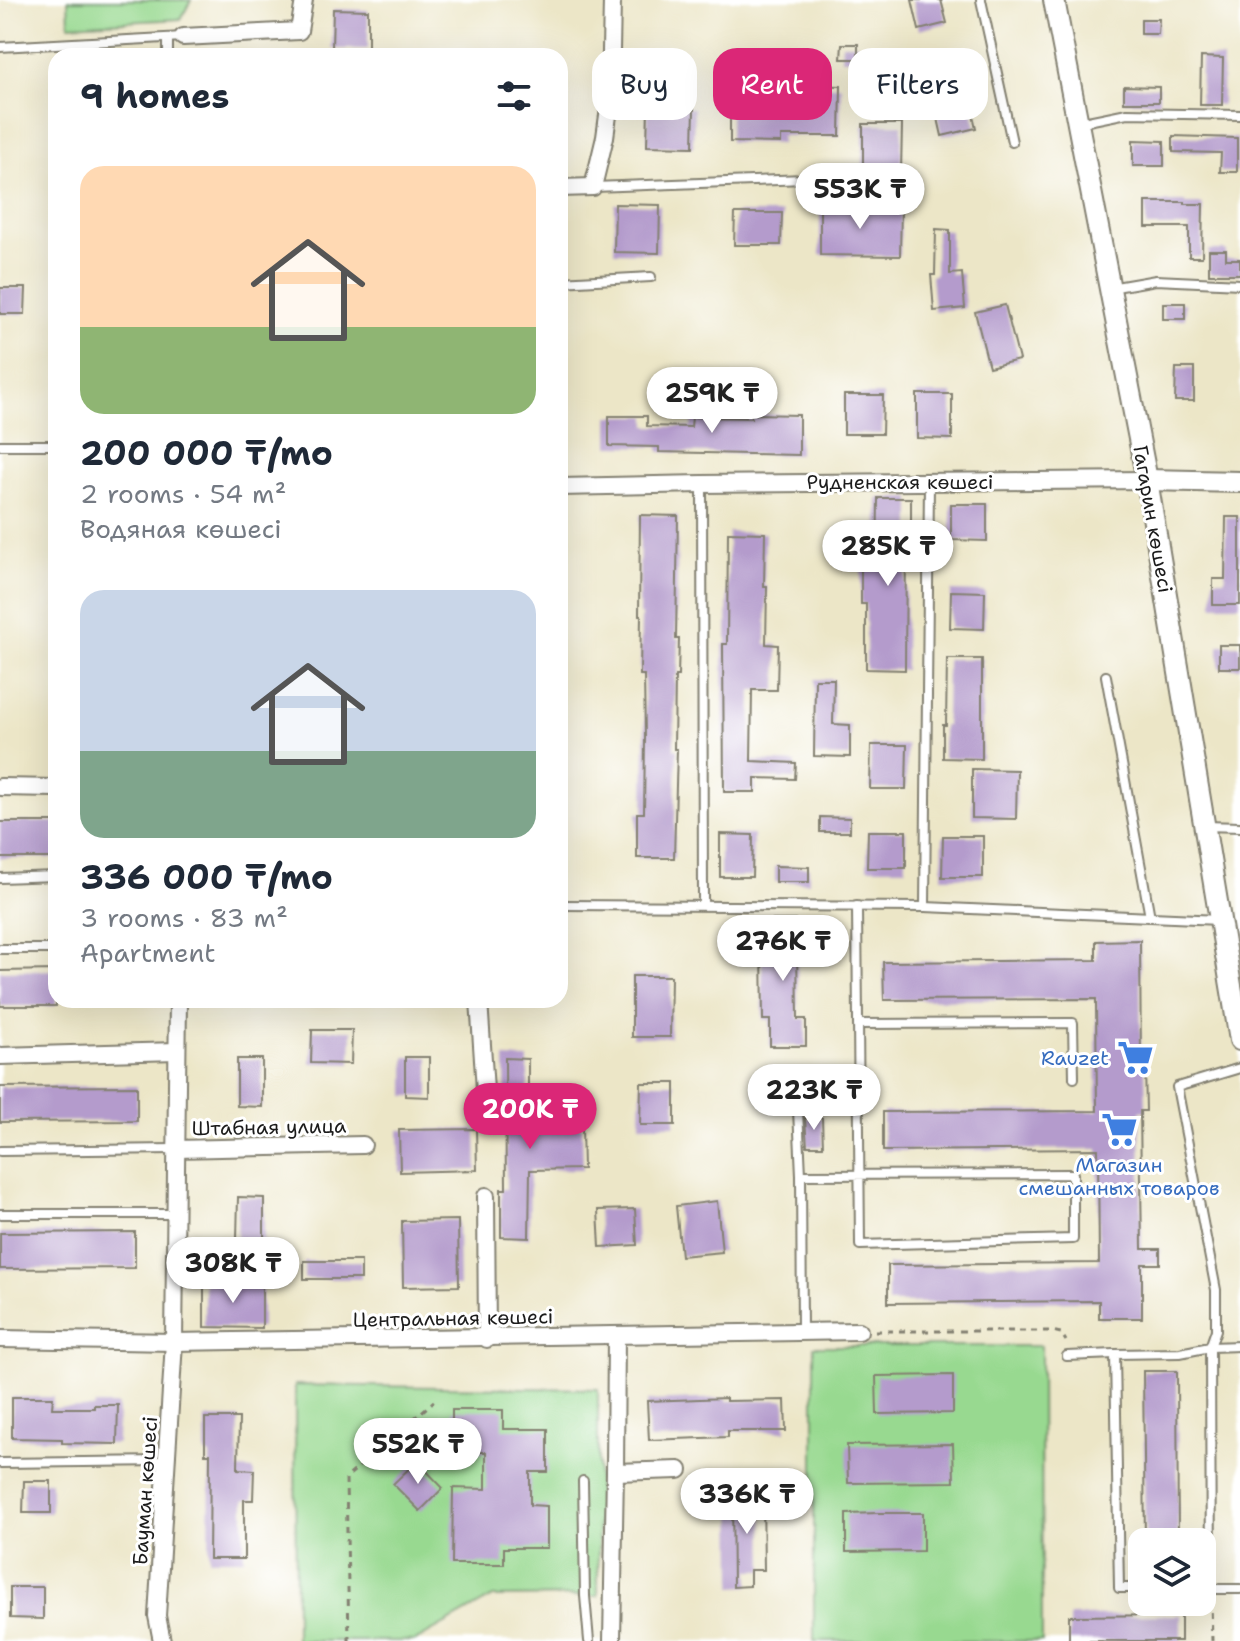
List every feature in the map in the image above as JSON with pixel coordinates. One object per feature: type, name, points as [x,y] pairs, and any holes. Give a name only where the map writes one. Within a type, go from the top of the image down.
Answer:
[{"type":"street","points":[[175,38],[299,31],[304,0]]},
{"type":"street","points":[[568,188],[593,187],[605,137],[610,101],[612,0]]},
{"type":"street","name":"Гагарин көшесі","points":[[1054,0],[1147,480],[1240,1040]]},
{"type":"street","name":"Рудненская көшесі","points":[[568,487],[1147,480],[1240,482]]},
{"type":"street","points":[[0,787],[48,788]]},
{"type":"street","name":"Бауман көшесі","points":[[162,1641],[157,1616],[174,1342],[178,1008]]},
{"type":"street","points":[[480,1008],[486,1105]]},
{"type":"street","points":[[0,1056],[177,1051]]},
{"type":"street","name":"Штабная улица","points":[[176,1149],[363,1145]]},
{"type":"street","points":[[486,1196],[487,1339]]},
{"type":"street","name":"Центральная көшесі","points":[[0,1339],[174,1342],[859,1331]]},
{"type":"street","points":[[612,1641],[616,1335]]},
{"type":"street","points":[[615,1472],[679,1470]]},
{"type":"lane","points":[[981,0],[1012,142]]},
{"type":"lane","points":[[0,47],[175,38],[171,48]]},
{"type":"lane","points":[[1078,123],[1127,113],[1240,115]]},
{"type":"lane","points":[[593,187],[830,178]]},
{"type":"lane","points":[[568,282],[651,277]]},
{"type":"lane","points":[[1110,288],[1156,280],[1240,284]]},
{"type":"lane","points":[[0,445],[48,445]]},
{"type":"lane","points":[[925,907],[929,482]]},
{"type":"lane","points":[[702,484],[703,905]]},
{"type":"lane","points":[[1106,676],[1150,917]]},
{"type":"lane","points":[[1204,826],[1240,827]]},
{"type":"lane","points":[[0,878],[48,876]]},
{"type":"lane","points":[[568,905],[925,907],[1220,920]]},
{"type":"lane","points":[[801,1175],[858,1175],[1073,1174],[1073,1239],[860,1245],[858,1175],[857,906]]},
{"type":"lane","points":[[0,949],[48,949]]},
{"type":"lane","points":[[858,1024],[1073,1023],[1074,1078]]},
{"type":"lane","points":[[1207,1528],[1210,1347],[1216,1330],[1216,1290],[1177,1087],[1240,1068]]},
{"type":"lane","points":[[802,1332],[797,1088],[858,1088]]},
{"type":"lane","points":[[0,1151],[176,1149]]},
{"type":"lane","points":[[0,1214],[175,1214]]},
{"type":"lane","points":[[1067,1356],[1180,1353],[1210,1347],[1240,1346]]},
{"type":"lane","points":[[1115,1354],[1119,1588],[1128,1588]]},
{"type":"lane","points":[[0,1463],[167,1461]]},
{"type":"lane","points":[[583,1481],[589,1641]]},
{"type":"lane","points":[[1216,1589],[1240,1589]]},
{"type":"path","points":[[859,1331],[1052,1331],[1061,1333],[1067,1343],[1067,1356]]},
{"type":"path","points":[[349,1641],[346,1478],[434,1401]]},
{"type":"path","points":[[1209,1616],[1212,1641]]},
{"type":"green space","points":[[68,0],[191,0],[181,19],[69,25]]},
{"type":"green space","points":[[814,1346],[1041,1346],[1042,1641],[814,1641]]},
{"type":"green space","points":[[295,1385],[598,1389],[598,1596],[493,1597],[415,1641],[296,1641]]},
{"type":"building","points":[[912,0],[941,0],[947,23],[919,30]]},
{"type":"building","points":[[333,9],[368,10],[368,48],[332,48]]},
{"type":"building","points":[[1141,19],[1159,19],[1158,34],[1141,34]]},
{"type":"building","points":[[842,44],[858,44],[858,48],[848,48],[848,59],[841,59]]},
{"type":"building","points":[[1201,57],[1223,58],[1222,105],[1200,105]]},
{"type":"building","points":[[832,86],[841,86],[840,136],[781,136],[781,143],[730,142],[730,120],[832,120]]},
{"type":"building","points":[[1124,86],[1159,87],[1159,102],[1124,102]]},
{"type":"building","points":[[648,120],[694,120],[693,147],[647,146]]},
{"type":"building","points":[[938,120],[974,120],[976,128],[942,136]]},
{"type":"building","points":[[863,124],[902,124],[901,173],[863,173]]},
{"type":"building","points":[[1173,136],[1237,138],[1237,172],[1220,172],[1221,153],[1173,152]]},
{"type":"building","points":[[1133,140],[1164,141],[1164,166],[1133,166]]},
{"type":"building","points":[[1146,202],[1203,204],[1202,257],[1189,257],[1189,227],[1146,227]]},
{"type":"building","points":[[615,204],[660,205],[659,253],[614,252]]},
{"type":"building","points":[[820,207],[901,208],[900,256],[820,255]]},
{"type":"building","points":[[735,213],[782,213],[781,245],[734,245]]},
{"type":"building","points":[[936,229],[950,230],[950,274],[962,273],[965,308],[934,311],[931,275],[935,275]]},
{"type":"building","points":[[1209,250],[1226,250],[1226,259],[1240,259],[1240,274],[1209,274]]},
{"type":"building","points":[[0,288],[26,288],[25,314],[0,314]]},
{"type":"building","points":[[1163,303],[1185,303],[1185,319],[1163,319]]},
{"type":"building","points":[[1005,305],[1019,360],[989,367],[975,312]]},
{"type":"building","points":[[1176,368],[1194,368],[1194,401],[1175,401]]},
{"type":"building","points":[[917,394],[952,394],[952,439],[917,438]]},
{"type":"building","points":[[844,395],[883,395],[882,434],[844,434]]},
{"type":"building","points":[[751,414],[799,415],[799,455],[659,452],[659,447],[609,446],[609,416],[647,416],[647,426],[691,427],[692,417],[751,418]]},
{"type":"building","points":[[878,498],[911,498],[911,542],[906,542],[905,670],[866,669],[866,604],[861,604],[861,569],[877,569]]},
{"type":"building","points":[[951,504],[987,504],[987,541],[951,540]]},
{"type":"building","points":[[640,515],[678,516],[676,639],[679,639],[678,676],[675,676],[674,749],[677,749],[674,858],[637,858],[637,813],[644,813],[645,738],[644,675],[640,675]]},
{"type":"building","points":[[1226,517],[1240,517],[1240,605],[1213,605],[1213,579],[1225,579]]},
{"type":"building","points":[[728,532],[765,533],[766,644],[778,645],[777,690],[752,690],[751,761],[796,763],[795,779],[755,778],[755,792],[724,792],[723,644],[727,644]]},
{"type":"building","points":[[951,591],[985,592],[984,629],[950,628]]},
{"type":"building","points":[[1219,645],[1240,645],[1240,668],[1219,668]]},
{"type":"building","points":[[947,659],[982,659],[982,759],[943,758]]},
{"type":"building","points":[[815,679],[834,679],[833,724],[850,725],[850,757],[814,756]]},
{"type":"building","points":[[871,745],[907,745],[906,789],[870,789]]},
{"type":"building","points":[[972,769],[1017,770],[1016,819],[972,818]]},
{"type":"building","points":[[820,817],[850,818],[850,832],[820,832]]},
{"type":"building","points":[[0,822],[48,822],[48,858],[0,858]]},
{"type":"building","points":[[868,831],[906,831],[906,868],[867,868]]},
{"type":"building","points":[[720,834],[753,835],[752,877],[720,877]]},
{"type":"building","points":[[943,836],[983,836],[983,877],[942,877]]},
{"type":"building","points":[[775,866],[809,867],[809,882],[775,882]]},
{"type":"building","points":[[768,920],[804,920],[804,948],[797,948],[798,1019],[806,1019],[806,1046],[770,1046],[770,1020],[763,1020],[762,948],[769,948]]},
{"type":"building","points":[[1140,940],[1141,1065],[1145,1065],[1146,1111],[1140,1111],[1142,1249],[1160,1249],[1160,1264],[1142,1264],[1142,1318],[1099,1318],[1099,1301],[888,1303],[888,1265],[1099,1263],[1098,1149],[883,1151],[883,1112],[1097,1111],[1096,999],[884,1000],[883,962],[1096,960],[1096,941]]},
{"type":"building","points":[[48,970],[48,1006],[0,1006],[0,971]]},
{"type":"building","points":[[632,976],[671,976],[670,1037],[632,1037]]},
{"type":"building","points":[[312,1030],[352,1030],[351,1064],[311,1063]]},
{"type":"building","points":[[405,1057],[429,1057],[429,1097],[405,1096]]},
{"type":"building","points":[[505,1058],[528,1059],[528,1128],[582,1127],[583,1169],[530,1170],[529,1238],[501,1237],[501,1189],[506,1189]]},
{"type":"building","points":[[237,1059],[262,1059],[262,1107],[237,1106]]},
{"type":"building","points":[[641,1083],[675,1083],[675,1125],[640,1125]]},
{"type":"building","points":[[137,1086],[137,1121],[0,1122],[0,1087]]},
{"type":"building","points":[[805,1118],[822,1118],[823,1146],[807,1146]]},
{"type":"building","points":[[476,1129],[477,1170],[400,1172],[399,1130]]},
{"type":"building","points":[[238,1197],[264,1198],[264,1240],[237,1239]]},
{"type":"building","points":[[717,1201],[722,1252],[681,1256],[676,1206]]},
{"type":"building","points":[[635,1209],[637,1245],[600,1247],[598,1210]]},
{"type":"building","points":[[458,1220],[459,1286],[403,1287],[402,1221]]},
{"type":"building","points":[[135,1232],[135,1268],[0,1269],[0,1233]]},
{"type":"building","points":[[304,1261],[361,1261],[361,1279],[304,1279]]},
{"type":"building","points":[[204,1282],[262,1283],[262,1328],[204,1327]]},
{"type":"building","points":[[1143,1371],[1177,1371],[1178,1528],[1145,1528]]},
{"type":"building","points":[[953,1375],[953,1413],[877,1414],[876,1376]]},
{"type":"building","points":[[12,1397],[53,1397],[52,1408],[118,1405],[117,1444],[12,1438]]},
{"type":"building","points":[[726,1398],[726,1401],[785,1400],[786,1431],[728,1431],[728,1437],[649,1440],[647,1401]]},
{"type":"building","points":[[452,1410],[503,1410],[503,1429],[548,1429],[548,1472],[530,1472],[530,1505],[547,1506],[547,1548],[504,1548],[504,1564],[452,1564],[453,1488],[486,1489],[486,1452],[452,1452]]},
{"type":"building","points":[[205,1418],[239,1418],[238,1469],[254,1470],[253,1500],[244,1500],[244,1559],[209,1559],[210,1454],[205,1454]]},
{"type":"building","points":[[953,1444],[954,1482],[848,1483],[847,1445]]},
{"type":"building","points":[[417,1461],[443,1488],[420,1511],[393,1484]]},
{"type":"building","points":[[24,1481],[51,1481],[51,1513],[23,1513]]},
{"type":"building","points":[[732,1493],[763,1493],[764,1570],[750,1570],[750,1586],[733,1587]]},
{"type":"building","points":[[923,1513],[923,1551],[846,1552],[846,1514]]},
{"type":"building","points":[[10,1587],[43,1587],[43,1619],[10,1618]]},
{"type":"building","points":[[1069,1616],[1181,1616],[1181,1641],[1069,1641]]},
{"type":"place","name":"Rauzet","points":[[1135,1058]]},
{"type":"place","name":"Магазин смешанных товаров","points":[[1119,1130]]}]
